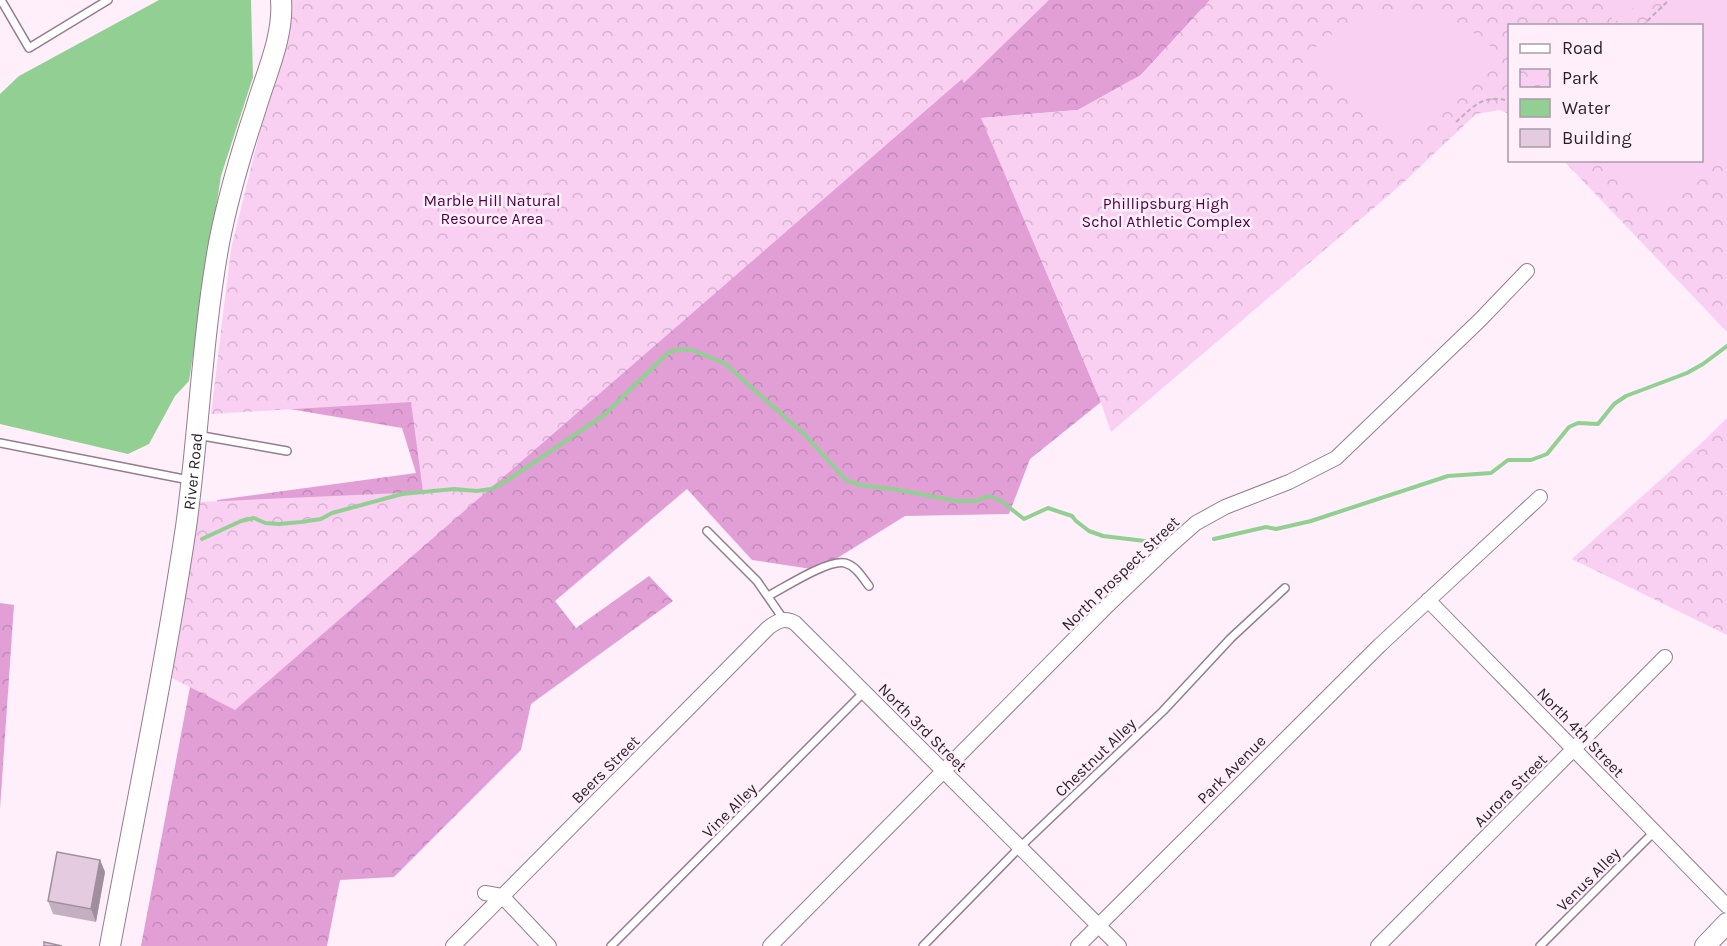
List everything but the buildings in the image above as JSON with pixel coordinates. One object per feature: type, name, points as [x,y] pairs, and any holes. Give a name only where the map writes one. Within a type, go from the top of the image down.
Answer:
[{"type":"street","name":"River Road","points":[[110,946],[163,666],[198,435],[211,292],[219,242],[233,180],[274,50],[281,0]]},
{"type":"street","name":"North Prospect Street","points":[[770,946],[1105,608],[1196,523],[1225,507],[1289,482],[1336,458],[1480,320],[1527,271]]},
{"type":"street","points":[[1428,600],[1540,497]]},
{"type":"street","name":"Park Avenue","points":[[1078,946],[1428,600]]},
{"type":"street","name":"North 4th Street","points":[[1428,600],[1727,906]]},
{"type":"street","name":"North 3rd Street","points":[[784,620],[795,623],[1119,946]]},
{"type":"street","name":"Beers Street","points":[[453,946],[768,628],[784,620]]},
{"type":"street","name":"Aurora Street","points":[[1378,946],[1665,657]]},
{"type":"street","points":[[485,893],[502,896],[549,946]]},
{"type":"street","points":[[1705,946],[1727,923]]},
{"type":"lane","points":[[1,0],[29,48],[108,0]]},
{"type":"lane","points":[[198,435],[287,451]]},
{"type":"lane","points":[[0,443],[191,481]]},
{"type":"lane","name":"North 3rd Street","points":[[707,531],[757,581],[784,620]]},
{"type":"lane","points":[[768,596],[806,576],[839,563],[856,569],[869,586]]},
{"type":"lane","name":"Chestnut Alley","points":[[923,946],[1020,847],[1163,711],[1231,638],[1284,588]]},
{"type":"lane","name":"Vine Alley","points":[[611,946],[864,692]]},
{"type":"lane","name":"Venus Alley","points":[[1540,946],[1655,831]]},
{"type":"path","points":[[1644,24],[1670,0]]},
{"type":"path","points":[[1456,122],[1477,103],[1486,99],[1496,97],[1508,101]]},
{"type":"green space","name":"Marble Hill Natural Resource Area","points":[[290,0],[1049,0],[964,83],[962,79],[235,710],[172,678],[200,502],[423,492],[411,402],[211,414],[231,249],[260,131],[287,44]]},
{"type":"green space","points":[[311,0],[1210,0],[1141,75],[1078,110],[982,118],[1101,402],[1030,459],[1009,514],[905,516],[818,570],[752,560],[687,489],[555,601],[576,628],[649,576],[673,601],[531,704],[521,750],[394,877],[340,880],[327,946],[141,946],[193,671],[217,500],[416,473],[402,428],[231,399]]},
{"type":"green space","name":"Phillipsburg High Schol Athletic Complex","points":[[1210,0],[1727,0],[1727,332],[1565,162],[1703,162],[1703,24],[1508,24],[1508,114],[1500,110],[1476,114],[1403,183],[1111,432],[1101,402],[981,118],[1078,110],[1141,75]]},
{"type":"green space","points":[[1598,0],[1643,0],[1615,22]]},
{"type":"green space","points":[[1688,0],[1727,0],[1727,140],[1651,211],[1605,162],[1703,162],[1703,24],[1661,24]]},
{"type":"green space","points":[[1388,10],[1417,10],[1463,27],[1483,40],[1501,57],[1402,149],[1306,55],[1342,27],[1362,17]]},
{"type":"green space","points":[[1727,418],[1727,635],[1572,559]]},
{"type":"green space","points":[[0,603],[14,605],[0,809]]},
{"type":"water","points":[[159,0],[251,0],[253,77],[221,176],[189,381],[175,396],[149,444],[128,454],[0,424],[0,94],[19,76]]},
{"type":"waterway","points":[[1214,539],[1266,527],[1276,529],[1311,521],[1448,476],[1491,473],[1508,460],[1531,460],[1547,454],[1569,427],[1578,423],[1598,424],[1614,404],[1626,396],[1687,373],[1727,346]]},
{"type":"waterway","points":[[202,539],[241,521],[254,518],[265,523],[301,522],[321,519],[332,513],[402,494],[454,489],[477,491],[491,489],[505,482],[604,415],[668,353],[679,349],[692,350],[724,363],[805,435],[846,480],[860,485],[956,501],[975,501],[989,496],[1001,501],[1024,519],[1048,508],[1072,516],[1089,531],[1103,536],[1145,541]]}]
